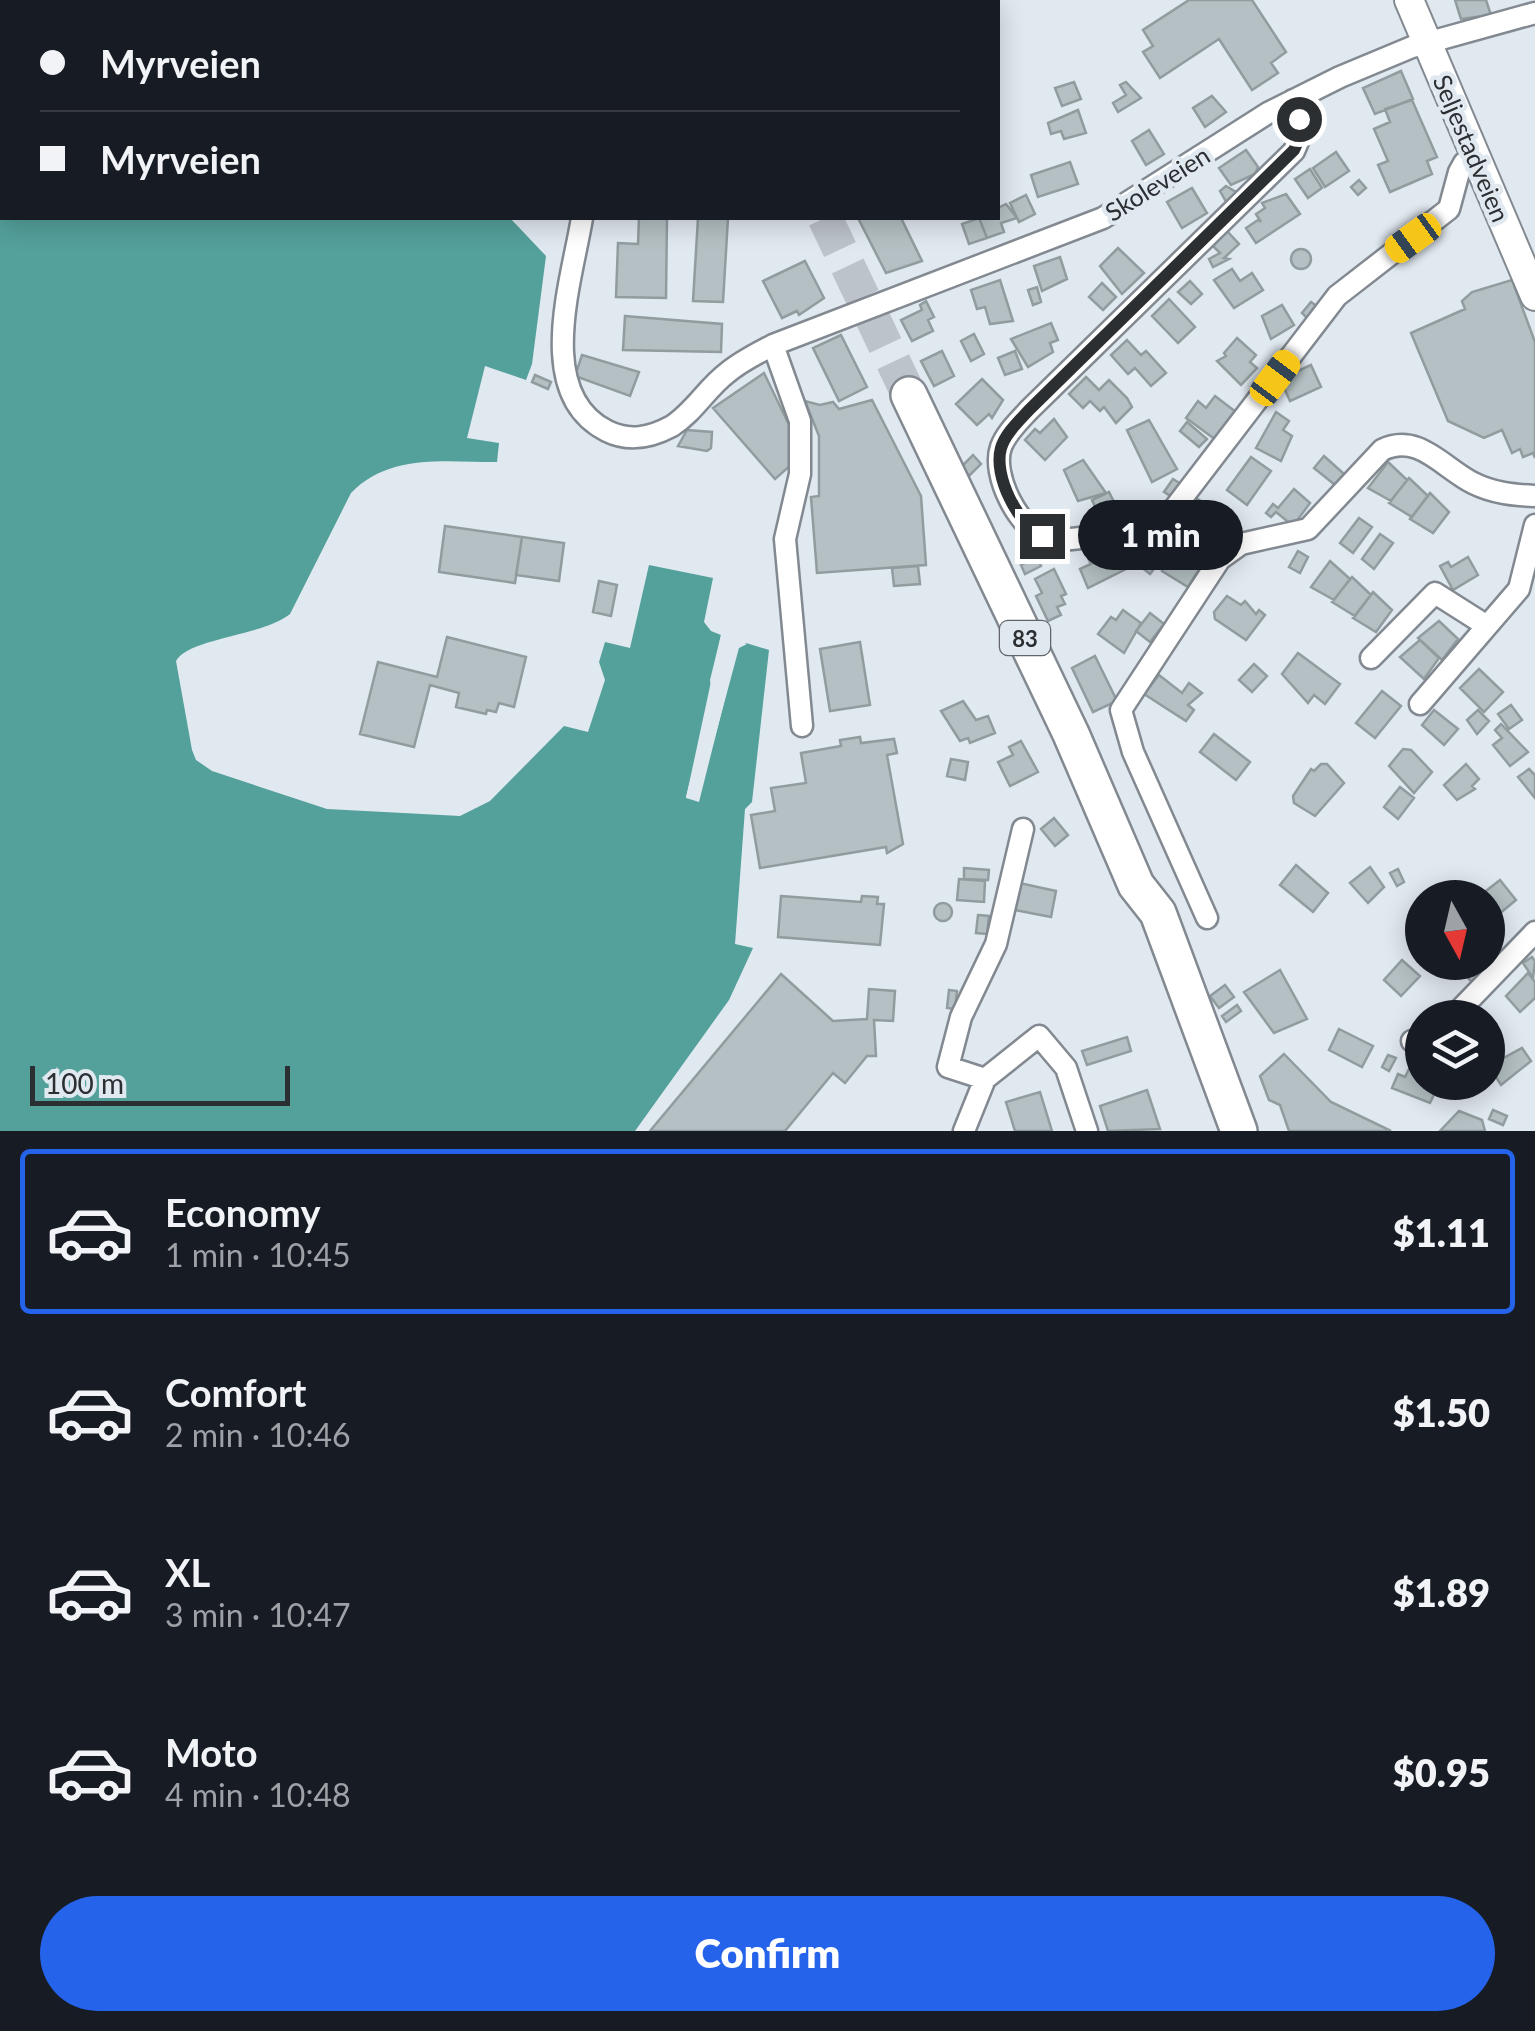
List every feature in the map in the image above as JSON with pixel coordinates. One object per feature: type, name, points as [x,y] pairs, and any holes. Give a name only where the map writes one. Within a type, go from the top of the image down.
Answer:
[{"type":"highway","name":"83","points":[[909,395],[1071,734],[1136,885],[1158,913],[1240,1131]]},
{"type":"highway","name":"83","points":[[1136,885],[1138,919],[1217,1131]]},
{"type":"street","name":"Seljestadveien","points":[[1408,0],[1535,296]]},
{"type":"street","name":"Skoleveien","points":[[582,220],[566,312],[563,364],[570,393],[600,428],[620,438],[645,438],[674,424],[725,374],[774,345],[1103,218],[1292,100],[1340,76],[1428,44],[1535,13]]},
{"type":"street","points":[[1292,100],[1300,137],[1294,150],[1029,410],[1002,442],[999,466],[1003,481],[1034,532],[1052,540],[1070,538],[1146,524],[1173,510],[1337,296],[1448,209],[1459,172],[1464,163],[1476,158]]},
{"type":"street","points":[[774,345],[800,421],[800,474],[786,539],[802,726]]},
{"type":"street","points":[[1207,918],[1133,752],[1120,710],[1220,559],[1241,544],[1308,529],[1382,450],[1395,444],[1419,447],[1472,482],[1496,492],[1535,496]]},
{"type":"street","points":[[1420,704],[1519,589],[1535,524]]},
{"type":"street","points":[[1371,658],[1435,593],[1487,626]]},
{"type":"street","points":[[985,1079],[948,1068],[960,1018],[996,944],[1023,828]]},
{"type":"street","points":[[1469,1000],[1535,932]]},
{"type":"street","points":[[964,1131],[985,1079],[1039,1036],[1066,1068],[1088,1131]]},
{"type":"shaded area","points":[[0,220],[512,220],[546,256],[532,364],[526,380],[485,366],[467,438],[499,443],[497,462],[438,461],[400,466],[366,480],[351,493],[290,614],[262,627],[195,647],[176,661],[192,750],[196,760],[212,771],[327,809],[460,816],[490,801],[564,726],[588,732],[605,680],[599,662],[605,642],[630,648],[649,565],[713,578],[704,622],[721,635],[686,798],[699,802],[738,647],[746,643],[769,650],[752,802],[745,809],[735,944],[753,948],[729,1000],[635,1131],[0,1131]]},
{"type":"pier","points":[[721,635],[726,637],[714,684],[717,693],[692,795],[733,645],[739,641],[747,644],[739,648],[698,800],[686,797],[712,693],[710,680]]},
{"type":"building","points":[[1189,0],[1252,0],[1286,52],[1271,63],[1278,73],[1252,90],[1219,39],[1160,78],[1143,52],[1153,46],[1143,30]]},
{"type":"building","points":[[1455,0],[1486,0],[1491,15],[1461,19]]},
{"type":"building","points":[[1401,71],[1413,99],[1375,114],[1363,88]]},
{"type":"building","points":[[1074,82],[1081,99],[1062,106],[1055,88]]},
{"type":"building","points":[[1126,82],[1141,98],[1118,112],[1113,103],[1126,95],[1120,85]]},
{"type":"building","points":[[1212,96],[1226,112],[1205,127],[1193,108]]},
{"type":"building","points":[[1412,100],[1437,157],[1427,161],[1432,174],[1390,192],[1378,165],[1388,161],[1374,129],[1390,122],[1385,109]]},
{"type":"building","points":[[1078,110],[1086,133],[1064,139],[1061,131],[1051,134],[1048,123]]},
{"type":"building","points":[[1149,130],[1164,154],[1146,165],[1132,141]]},
{"type":"building","points":[[1246,150],[1258,167],[1255,174],[1231,185],[1219,168]]},
{"type":"building","points":[[1336,152],[1349,171],[1325,187],[1313,168]]},
{"type":"building","points":[[1070,162],[1078,184],[1038,197],[1031,175]]},
{"type":"building","points":[[1310,169],[1322,188],[1308,198],[1295,179]]},
{"type":"building","points":[[1359,180],[1366,188],[1358,195],[1351,187]]},
{"type":"building","points":[[1226,186],[1241,195],[1228,205],[1220,191]]},
{"type":"building","points":[[1192,188],[1207,213],[1182,228],[1167,202]]},
{"type":"building","points":[[1286,194],[1300,214],[1256,243],[1246,228],[1261,222],[1256,214],[1265,208],[1262,203]]},
{"type":"building","points":[[1026,195],[1035,214],[1019,222],[1010,203]]},
{"type":"building","points":[[1006,204],[1017,218],[1001,223],[1004,232],[987,238],[980,220],[1000,220],[1000,207]]},
{"type":"building","points":[[639,220],[667,220],[666,298],[616,297],[618,243],[638,244]]},
{"type":"building","points":[[698,220],[728,220],[723,302],[693,301]]},
{"type":"building","points":[[859,220],[902,220],[922,261],[886,273]]},
{"type":"building","points":[[980,220],[987,238],[969,244],[962,224]]},
{"type":"building","points":[[1227,231],[1239,244],[1224,258],[1229,259],[1213,267],[1209,259],[1220,253],[1212,245]]},
{"type":"building","points":[[1118,248],[1144,273],[1122,294],[1100,266]]},
{"type":"building","points":[[1301,249],[1311,259],[1301,269],[1291,259]]},
{"type":"building","points":[[1060,257],[1067,279],[1042,291],[1034,266]]},
{"type":"building","points":[[805,261],[824,298],[799,315],[797,311],[782,318],[763,281]]},
{"type":"building","points":[[1232,269],[1240,281],[1252,273],[1263,290],[1234,308],[1214,280]]},
{"type":"building","points":[[1000,280],[1013,321],[990,324],[985,307],[977,309],[971,290]]},
{"type":"building","points":[[1512,280],[1535,342],[1535,458],[1533,453],[1523,457],[1520,449],[1512,453],[1502,430],[1484,438],[1448,421],[1411,333],[1465,309],[1462,301],[1472,292]]},
{"type":"building","points":[[1190,281],[1202,294],[1191,304],[1178,292]]},
{"type":"building","points":[[1102,283],[1116,297],[1103,310],[1089,297]]},
{"type":"building","points":[[1037,287],[1041,302],[1033,305],[1028,290]]},
{"type":"building","points":[[1169,299],[1195,327],[1178,343],[1152,316]]},
{"type":"building","points":[[926,301],[934,317],[928,320],[933,331],[912,341],[901,320],[922,310],[920,305]]},
{"type":"building","points":[[1311,302],[1318,307],[1308,319],[1302,313]]},
{"type":"building","points":[[1282,305],[1294,325],[1271,339],[1262,316]]},
{"type":"building","points":[[625,316],[722,324],[721,352],[623,350]]},
{"type":"building","points":[[1051,323],[1058,340],[1050,343],[1053,352],[1028,367],[1011,339]]},
{"type":"building","points":[[974,334],[984,354],[971,361],[961,341]]},
{"type":"building","points":[[841,335],[867,387],[839,401],[813,348]]},
{"type":"building","points":[[1237,338],[1256,355],[1250,362],[1257,368],[1241,385],[1217,361],[1226,356],[1224,353]]},
{"type":"building","points":[[1127,340],[1141,355],[1146,351],[1166,373],[1151,386],[1135,368],[1128,374],[1111,355]]},
{"type":"building","points":[[942,351],[954,376],[934,386],[921,361]]},
{"type":"building","points":[[1015,351],[1022,369],[1005,375],[998,358]]},
{"type":"building","points":[[582,355],[639,372],[630,396],[575,376]]},
{"type":"building","points":[[1311,365],[1321,387],[1290,401],[1280,379]]},
{"type":"building","points":[[764,373],[791,429],[791,465],[775,479],[713,408]]},
{"type":"building","points":[[535,375],[551,382],[548,389],[532,382]]},
{"type":"building","points":[[1086,377],[1099,390],[1109,380],[1127,398],[1132,407],[1116,423],[1104,407],[1100,411],[1090,401],[1083,408],[1069,394]]},
{"type":"building","points":[[982,379],[1003,400],[992,418],[989,414],[977,425],[956,404]]},
{"type":"building","points":[[1215,396],[1236,412],[1216,440],[1186,418],[1198,401],[1206,408]]},
{"type":"building","points":[[872,400],[921,496],[926,565],[817,573],[811,497],[819,496],[819,436],[805,401],[820,405],[833,402],[839,409]]},
{"type":"building","points":[[1276,412],[1289,421],[1283,430],[1292,436],[1281,461],[1256,448]]},
{"type":"building","points":[[1054,419],[1067,437],[1045,460],[1025,440],[1035,429],[1040,433]]},
{"type":"building","points":[[1149,420],[1177,469],[1152,482],[1127,430]]},
{"type":"building","points":[[1187,422],[1207,439],[1199,447],[1180,431]]},
{"type":"building","points":[[687,430],[712,432],[711,448],[707,451],[678,446]]},
{"type":"building","points":[[973,455],[981,464],[969,476],[961,467]]},
{"type":"building","points":[[1324,456],[1344,474],[1335,485],[1314,468]]},
{"type":"building","points":[[1251,457],[1271,471],[1247,505],[1227,490]]},
{"type":"building","points":[[1083,460],[1106,493],[1078,501],[1064,470]]},
{"type":"building","points":[[1388,462],[1407,480],[1391,501],[1368,488]]},
{"type":"building","points":[[1409,478],[1428,496],[1412,517],[1389,503]]},
{"type":"building","points":[[1173,479],[1181,484],[1172,497],[1164,492]]},
{"type":"building","points":[[1294,489],[1310,503],[1293,526],[1276,512],[1271,517],[1266,513],[1273,504],[1278,508]]},
{"type":"building","points":[[1109,492],[1117,508],[1100,517],[1092,500]]},
{"type":"building","points":[[1430,493],[1449,512],[1433,533],[1410,519]]},
{"type":"building","points":[[1196,498],[1233,521],[1229,534],[1225,532],[1219,541],[1192,521],[1185,513]]},
{"type":"building","points":[[1359,518],[1372,527],[1353,553],[1340,543]]},
{"type":"building","points":[[445,526],[522,537],[515,583],[439,572]]},
{"type":"building","points":[[1380,534],[1393,543],[1374,569],[1362,559]]},
{"type":"building","points":[[522,537],[564,543],[559,581],[516,575]]},
{"type":"building","points":[[1180,541],[1192,548],[1186,559],[1200,568],[1188,587],[1162,571]]},
{"type":"building","points":[[1124,542],[1133,560],[1126,569],[1088,588],[1080,569],[1091,564],[1088,558]]},
{"type":"building","points":[[1298,551],[1308,557],[1300,573],[1289,567]]},
{"type":"building","points":[[1148,556],[1158,564],[1150,574],[1140,566]]},
{"type":"building","points":[[1037,557],[1041,566],[1025,574],[1021,565]]},
{"type":"building","points":[[1468,557],[1478,575],[1453,590],[1440,566],[1448,562],[1451,567]]},
{"type":"building","points":[[1330,561],[1350,579],[1334,600],[1311,587]]},
{"type":"building","points":[[918,566],[920,584],[894,586],[892,568]]},
{"type":"building","points":[[1054,569],[1066,594],[1061,596],[1065,604],[1057,607],[1061,615],[1048,621],[1036,596],[1042,593],[1035,579]]},
{"type":"building","points":[[1352,577],[1371,595],[1355,616],[1332,602]]},
{"type":"building","points":[[599,581],[617,585],[611,616],[593,612]]},
{"type":"building","points":[[1373,592],[1392,610],[1376,632],[1353,618]]},
{"type":"building","points":[[1227,596],[1241,605],[1245,601],[1256,614],[1259,610],[1265,615],[1246,640],[1215,619],[1214,612]]},
{"type":"building","points":[[1123,610],[1141,623],[1124,653],[1098,634],[1111,617],[1116,620]]},
{"type":"building","points":[[1150,613],[1164,624],[1150,642],[1136,631]]},
{"type":"building","points":[[1439,621],[1458,639],[1442,660],[1418,638]]},
{"type":"building","points":[[447,637],[526,657],[514,707],[499,703],[496,712],[487,710],[486,714],[456,707],[459,693],[430,685],[414,747],[360,734],[378,662],[437,677]]},
{"type":"building","points":[[1420,640],[1439,658],[1424,679],[1400,657]]},
{"type":"building","points":[[860,642],[870,705],[830,711],[820,649]]},
{"type":"building","points":[[1298,653],[1340,684],[1325,704],[1314,695],[1308,703],[1282,674]]},
{"type":"building","points":[[1095,656],[1117,701],[1093,712],[1072,668]]},
{"type":"building","points":[[1254,664],[1267,676],[1252,692],[1239,680]]},
{"type":"building","points":[[1479,669],[1503,692],[1484,712],[1460,688]]},
{"type":"building","points":[[1159,675],[1182,693],[1189,683],[1202,693],[1188,705],[1194,710],[1186,721],[1144,694]]},
{"type":"building","points":[[1382,691],[1401,706],[1375,738],[1356,723]]},
{"type":"building","points":[[963,701],[976,720],[988,716],[995,733],[970,743],[968,738],[960,741],[941,711]]},
{"type":"building","points":[[1511,705],[1522,720],[1509,729],[1498,714]]},
{"type":"building","points":[[1434,710],[1458,729],[1444,745],[1422,725]]},
{"type":"building","points":[[1478,710],[1489,721],[1477,734],[1467,720]]},
{"type":"building","points":[[1501,724],[1528,752],[1510,766],[1493,745],[1502,738],[1495,730]]},
{"type":"building","points":[[1214,734],[1250,762],[1236,780],[1200,752]]},
{"type":"building","points":[[860,737],[861,743],[894,739],[897,753],[887,755],[903,844],[887,853],[886,847],[760,868],[751,815],[775,811],[771,788],[806,783],[801,753],[841,746],[840,740]]},
{"type":"building","points":[[1021,741],[1038,772],[1010,786],[998,762],[1013,755],[1009,747]]},
{"type":"building","points":[[1403,749],[1411,750],[1432,772],[1414,793],[1389,766]]},
{"type":"building","points":[[951,759],[968,762],[965,780],[947,776]]},
{"type":"building","points":[[1327,764],[1344,783],[1315,816],[1294,803],[1293,796],[1311,769],[1314,771]]},
{"type":"building","points":[[1466,764],[1479,779],[1472,786],[1475,789],[1457,800],[1444,785]]},
{"type":"building","points":[[1529,769],[1535,775],[1535,798],[1518,777]]},
{"type":"building","points":[[1400,787],[1414,798],[1398,819],[1384,807]]},
{"type":"building","points":[[1054,818],[1068,835],[1055,846],[1041,829]]},
{"type":"building","points":[[1296,865],[1328,893],[1313,912],[1280,885]]},
{"type":"building","points":[[1370,867],[1384,887],[1368,903],[1350,883]]},
{"type":"building","points":[[964,868],[989,870],[988,880],[964,879]]},
{"type":"building","points":[[1398,869],[1404,882],[1397,886],[1390,873]]},
{"type":"building","points":[[959,879],[985,881],[984,902],[957,900]]},
{"type":"building","points":[[1015,882],[1056,891],[1051,917],[1010,909]]},
{"type":"building","points":[[1505,886],[1516,900],[1505,909]]},
{"type":"building","points":[[781,896],[861,902],[862,896],[878,897],[877,904],[884,904],[880,945],[778,937]]},
{"type":"building","points":[[943,903],[952,912],[943,921],[934,912]]},
{"type":"building","points":[[978,915],[989,916],[987,934],[976,933]]},
{"type":"building","points":[[1532,957],[1535,961],[1533,978],[1523,963]]},
{"type":"building","points":[[1402,960],[1405,980],[1416,980],[1401,996],[1384,980]]},
{"type":"building","points":[[1280,970],[1307,1019],[1274,1033],[1244,992]]},
{"type":"building","points":[[1528,973],[1535,982],[1535,998],[1520,1012],[1506,996]]},
{"type":"building","points":[[781,974],[833,1021],[867,1019],[869,989],[895,991],[893,1021],[874,1020],[876,1056],[867,1056],[845,1083],[833,1073],[785,1131],[650,1131]]},
{"type":"building","points":[[1225,985],[1234,997],[1219,1008],[1210,996]]},
{"type":"building","points":[[949,990],[957,991],[955,1009],[947,1008]]},
{"type":"building","points":[[1237,1005],[1241,1011],[1226,1022],[1222,1016]]},
{"type":"building","points":[[1339,1029],[1373,1046],[1362,1067],[1329,1050]]},
{"type":"building","points":[[1127,1037],[1131,1051],[1087,1065],[1082,1051]]},
{"type":"building","points":[[1522,1048],[1531,1061],[1505,1082],[1505,1057]]},
{"type":"building","points":[[1284,1054],[1331,1102],[1391,1131],[1289,1131],[1280,1105],[1269,1100],[1260,1076]]},
{"type":"building","points":[[1388,1055],[1396,1058],[1389,1071],[1382,1067]]},
{"type":"building","points":[[1398,1074],[1405,1077],[1405,1093],[1392,1088]]},
{"type":"building","points":[[1147,1090],[1160,1129],[1108,1131],[1100,1106]]},
{"type":"building","points":[[1040,1092],[1052,1131],[1015,1131],[1006,1102]]},
{"type":"building","points":[[1493,1110],[1507,1116],[1503,1125],[1489,1119]]},
{"type":"building","points":[[1459,1111],[1482,1120],[1485,1131],[1440,1131]]},
{"type":"tunnel","points":[[826,220],[909,395]]},
{"type":"route","points":[[1042,536],[1026,526],[1003,481],[999,466],[1002,442],[1029,410],[1294,150],[1300,137],[1299,119]]}]
